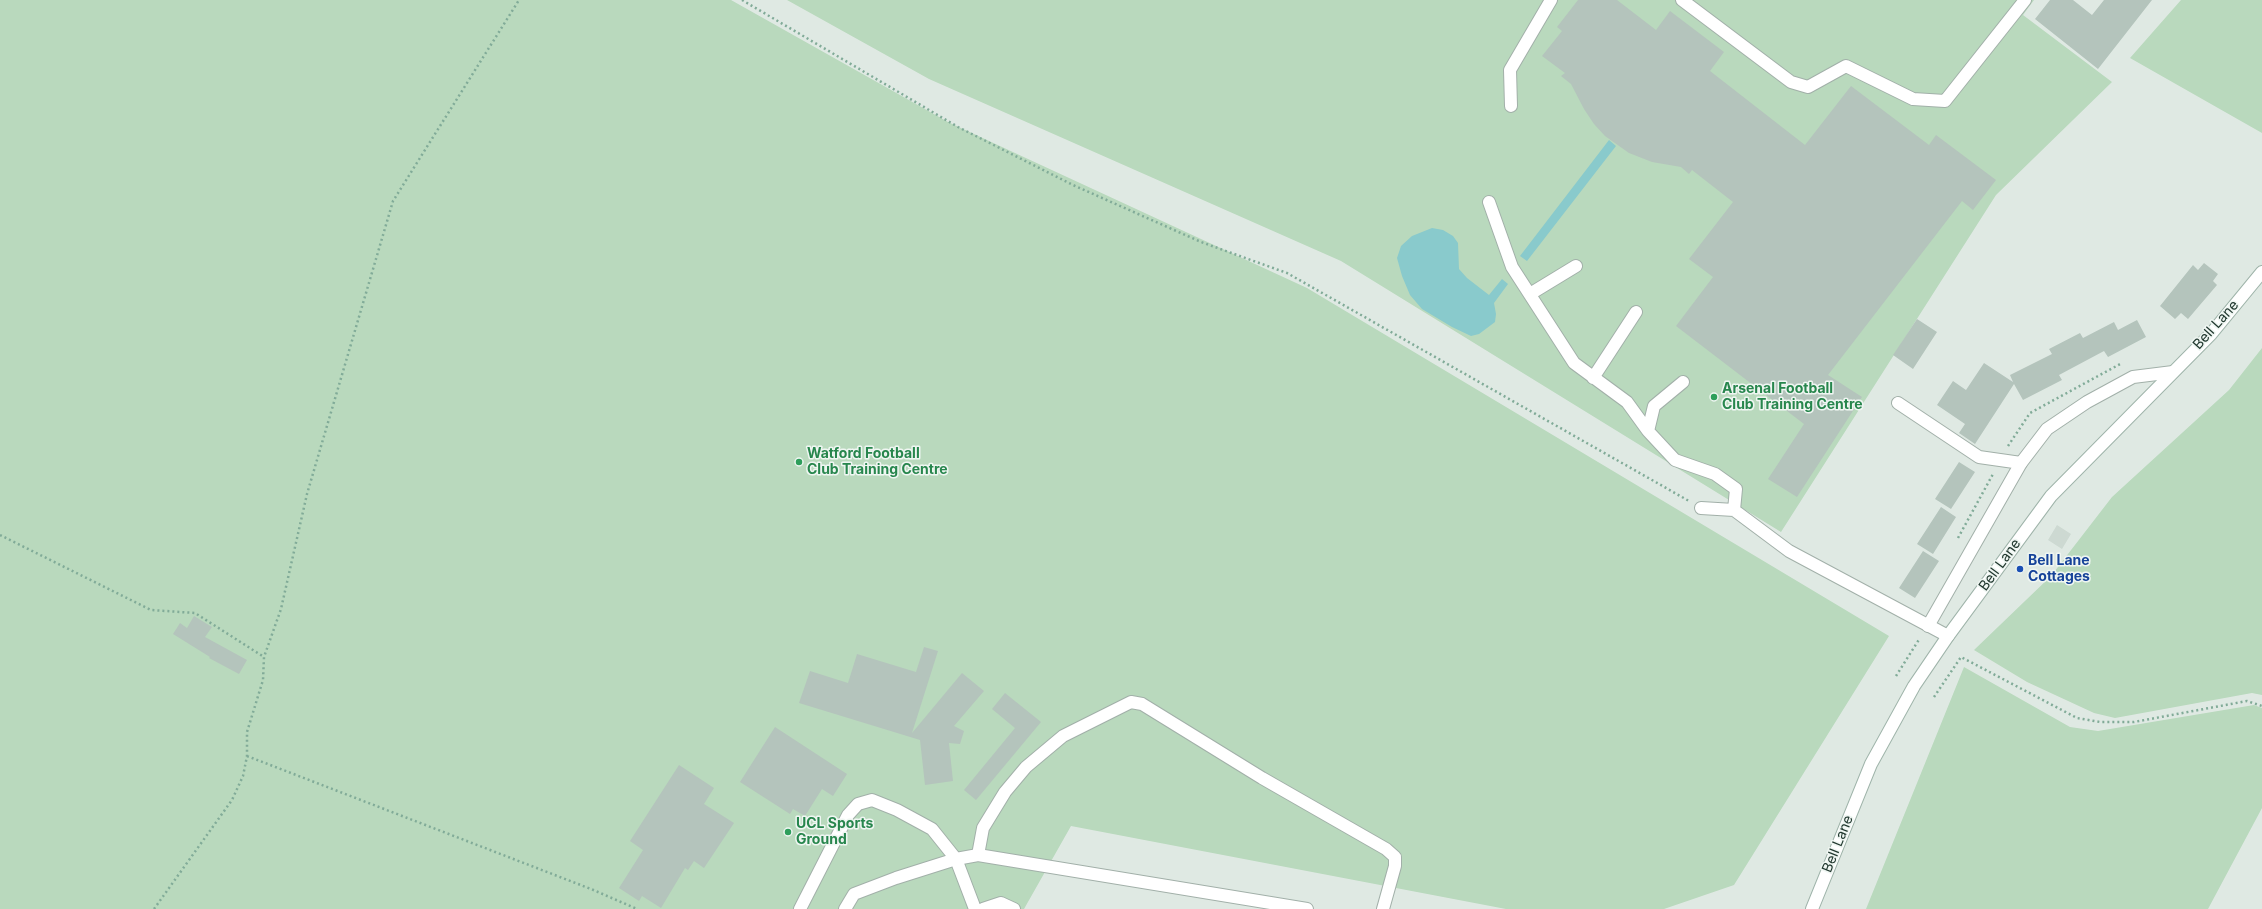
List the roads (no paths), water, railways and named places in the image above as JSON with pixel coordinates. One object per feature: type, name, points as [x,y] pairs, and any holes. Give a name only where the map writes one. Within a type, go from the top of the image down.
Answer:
[{"type":"main road","points":[[1511,106],[1510,70],[1551,0]]},
{"type":"main road","points":[[1682,0],[1791,82],[1808,87],[1846,66],[1913,99],[1945,101],[2025,0]]},
{"type":"main road","points":[[1489,202],[1512,267],[1574,363],[1627,402],[1648,431],[1675,460],[1715,474],[1736,489],[1734,510]]},
{"type":"main road","points":[[1530,294],[1576,266]]},
{"type":"main road","name":"Bell Lane","points":[[1812,909],[1871,764],[1914,686],[1948,636],[2051,496],[2211,334],[2262,272]]},
{"type":"main road","points":[[1593,378],[1636,312]]},
{"type":"main road","points":[[1928,626],[2021,463],[2047,429],[2087,402],[2133,377],[2173,372]]},
{"type":"main road","points":[[1648,431],[1654,406],[1683,382]]},
{"type":"main road","points":[[1898,403],[1979,457],[2021,463]]},
{"type":"main road","points":[[1701,508],[1734,510],[1789,551],[1948,636]]},
{"type":"main road","points":[[978,855],[983,828],[1005,792],[1026,767],[1063,736],[1131,702],[1142,704],[1262,778],[1386,849],[1394,856],[1395,866],[1383,909]]},
{"type":"main road","points":[[800,909],[848,815],[858,804],[872,800],[898,810],[932,829],[956,859],[975,909]]},
{"type":"main road","points":[[845,909],[854,894],[896,878],[956,859],[978,855],[1307,909]]},
{"type":"main road","points":[[983,909],[1001,902],[1014,909]]},
{"type":"water","points":[[1609,140],[1616,146],[1527,261],[1520,256]]},
{"type":"water","points":[[1432,228],[1443,230],[1453,236],[1458,243],[1459,269],[1467,278],[1489,295],[1502,279],[1508,284],[1494,303],[1496,314],[1495,322],[1479,334],[1471,336],[1452,327],[1422,309],[1410,295],[1402,276],[1397,258],[1401,246],[1412,236]]},
{"type":"place","name":"Arsenal Football Club Training Centre","points":[[1714,397]]},
{"type":"place","name":"Watford Football Club Training Centre","points":[[799,462]]},
{"type":"place","name":"Bell Lane Cottages","points":[[2020,569]]},
{"type":"place","name":"UCL Sports Ground","points":[[788,832]]}]
